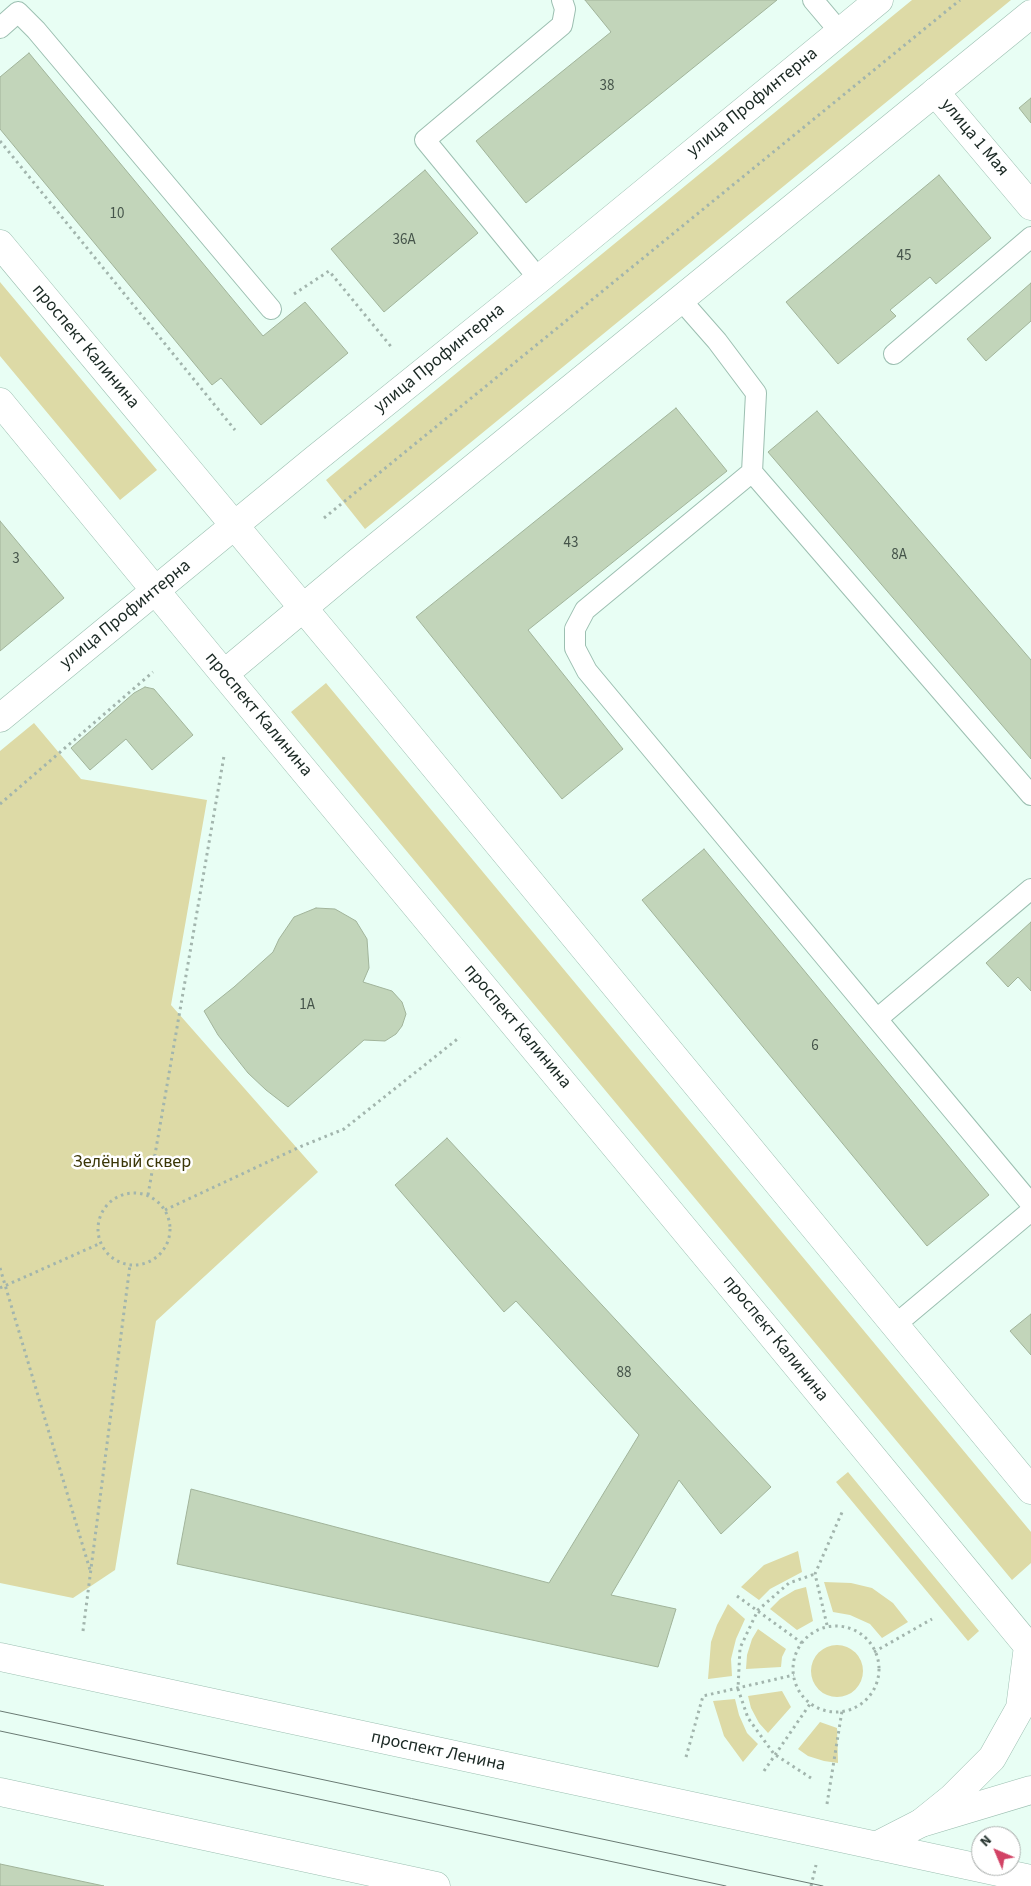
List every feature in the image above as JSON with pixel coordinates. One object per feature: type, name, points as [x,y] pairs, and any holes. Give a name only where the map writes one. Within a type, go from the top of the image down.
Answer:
[{"type":"main road","name":"улица Профинтерна","points":[[0,718],[879,0]]},
{"type":"main road","points":[[224,674],[358,562],[1031,14]]},
{"type":"main road","name":"улица 1 Мая","points":[[936,92],[1031,206]]},
{"type":"main road","name":"проспект Калинина","points":[[0,244],[303,609],[381,700],[1031,1490]]},
{"type":"main road","name":"проспект Калинина","points":[[0,402],[1030,1648]]},
{"type":"main road","points":[[921,1823],[952,1798],[992,1758],[1020,1708],[1030,1648]]},
{"type":"main road","name":"проспект Ленина","points":[[0,1657],[1031,1879]]},
{"type":"main road","points":[[876,1846],[921,1823],[1031,1790]]},
{"type":"main road","points":[[0,1792],[436,1886]]},
{"type":"lane","points":[[539,279],[425,140],[562,25],[565,9],[562,0]]},
{"type":"lane","points":[[813,0],[840,32]]},
{"type":"lane","points":[[0,28],[19,6],[36,30],[271,309]]},
{"type":"lane","points":[[894,354],[1031,237]]},
{"type":"lane","points":[[681,300],[716,341],[756,393],[752,472],[1031,795]]},
{"type":"lane","points":[[752,472],[585,610],[575,628],[575,648],[587,671],[1031,1204]]},
{"type":"lane","points":[[877,1019],[1031,889]]},
{"type":"lane","points":[[895,1325],[1031,1211]]},
{"type":"path","points":[[324,518],[960,0]]},
{"type":"path","points":[[0,141],[235,430]]},
{"type":"path","points":[[271,309],[329,271],[394,349]]},
{"type":"path","points":[[0,804],[153,672]]},
{"type":"path","points":[[148,1195],[224,756]]},
{"type":"path","points":[[165,1210],[344,1128],[460,1037]]},
{"type":"path","points":[[137,1192],[148,1195],[165,1210],[169,1220],[170,1231],[167,1242],[162,1252],[143,1264],[130,1265],[118,1261],[108,1254],[101,1243],[98,1231],[99,1219],[105,1207],[114,1199],[125,1194],[137,1192]]},
{"type":"path","points":[[0,1288],[101,1243]]},
{"type":"path","points":[[83,1631],[130,1265]]},
{"type":"path","points":[[0,1268],[91,1573]]},
{"type":"path","points":[[828,1625],[815,1574],[843,1510]]},
{"type":"path","points":[[811,1778],[774,1754],[748,1718],[738,1689],[740,1648],[758,1610],[788,1583],[815,1574]]},
{"type":"path","points":[[737,1596],[802,1643]]},
{"type":"path","points":[[874,1652],[932,1619]]},
{"type":"path","points":[[828,1625],[847,1627],[862,1634],[874,1652],[878,1663],[878,1680],[871,1695],[858,1706],[842,1711],[826,1711],[810,1704],[799,1691],[794,1675],[794,1658],[802,1643],[812,1632],[828,1625]]},
{"type":"path","points":[[686,1757],[703,1696],[794,1675]]},
{"type":"path","points":[[764,1771],[810,1704]]},
{"type":"path","points":[[831,1784],[842,1711]]},
{"type":"green space","points":[[912,0],[1011,0],[365,529],[326,480]]},
{"type":"green space","points":[[0,282],[157,470],[120,500],[0,356]]},
{"type":"green space","points":[[326,683],[1031,1532],[1031,1563],[1012,1580],[291,712]]},
{"type":"green space","name":"Зелёный сквер","points":[[34,723],[81,779],[207,800],[171,1005],[318,1172],[156,1321],[115,1570],[73,1598],[0,1583],[0,751]]},
{"type":"green space","points":[[848,1472],[979,1631],[968,1641],[836,1482]]},
{"type":"green space","points":[[798,1551],[802,1572],[770,1589],[759,1600],[741,1587],[764,1565]]},
{"type":"green space","points":[[824,1582],[851,1583],[872,1588],[893,1603],[908,1622],[882,1638],[870,1624],[850,1615],[833,1612]]},
{"type":"green space","points":[[806,1587],[813,1621],[797,1630],[770,1609],[780,1599],[795,1590]]},
{"type":"green space","points":[[728,1604],[745,1619],[736,1639],[731,1659],[732,1676],[708,1679],[711,1642]]},
{"type":"green space","points":[[758,1629],[786,1649],[782,1657],[781,1667],[746,1669],[747,1655],[752,1639]]},
{"type":"green space","points":[[837,1645],[847,1647],[855,1653],[861,1661],[863,1671],[861,1681],[855,1689],[847,1695],[837,1697],[827,1695],[819,1689],[813,1681],[811,1671],[813,1661],[819,1653],[827,1647]]},
{"type":"green space","points":[[782,1691],[791,1707],[768,1733],[759,1723],[751,1708],[748,1696]]},
{"type":"green space","points":[[735,1699],[739,1715],[747,1733],[758,1744],[743,1762],[724,1736],[713,1701]]},
{"type":"green space","points":[[820,1722],[837,1728],[838,1763],[808,1756],[798,1749]]},
{"type":"building","points":[[585,0],[777,0],[526,203],[476,141],[611,32]]},
{"type":"building","points":[[29,53],[263,336],[305,302],[348,353],[261,425],[221,378],[212,385],[0,129],[0,77]]},
{"type":"building","points":[[1031,98],[1031,123],[1019,108]]},
{"type":"building","points":[[425,170],[478,233],[384,312],[331,249]]},
{"type":"building","points":[[939,175],[991,238],[936,284],[930,277],[890,310],[896,316],[838,364],[786,302]]},
{"type":"building","points":[[1031,283],[1031,321],[986,361],[967,339]]},
{"type":"building","points":[[676,408],[727,471],[528,630],[623,749],[562,799],[416,617]]},
{"type":"building","points":[[817,411],[1031,660],[1031,759],[768,452]]},
{"type":"building","points":[[0,521],[64,598],[0,651]]},
{"type":"building","points":[[145,687],[154,689],[193,735],[152,770],[126,739],[90,770],[71,748],[134,693]]},
{"type":"building","points":[[704,849],[989,1195],[927,1246],[642,900]]},
{"type":"building","points":[[316,908],[335,909],[356,921],[367,939],[369,968],[363,982],[392,991],[402,1002],[406,1014],[402,1026],[396,1034],[385,1041],[364,1040],[288,1107],[248,1073],[218,1035],[204,1011],[273,952],[279,939],[294,917]]},
{"type":"building","points":[[1031,922],[1031,991],[1018,977],[1008,987],[986,963]]},
{"type":"building","points":[[447,1138],[771,1487],[721,1534],[679,1480],[611,1595],[676,1609],[658,1667],[177,1564],[191,1489],[549,1583],[639,1435],[516,1301],[504,1312],[395,1185]]},
{"type":"building","points":[[1031,1314],[1031,1355],[1010,1331]]},
{"type":"building","points":[[0,1864],[104,1886],[0,1886]]},
{"type":"tram line","points":[[0,1711],[823,1886]]},
{"type":"tram line","points":[[0,1731],[726,1886]]}]
